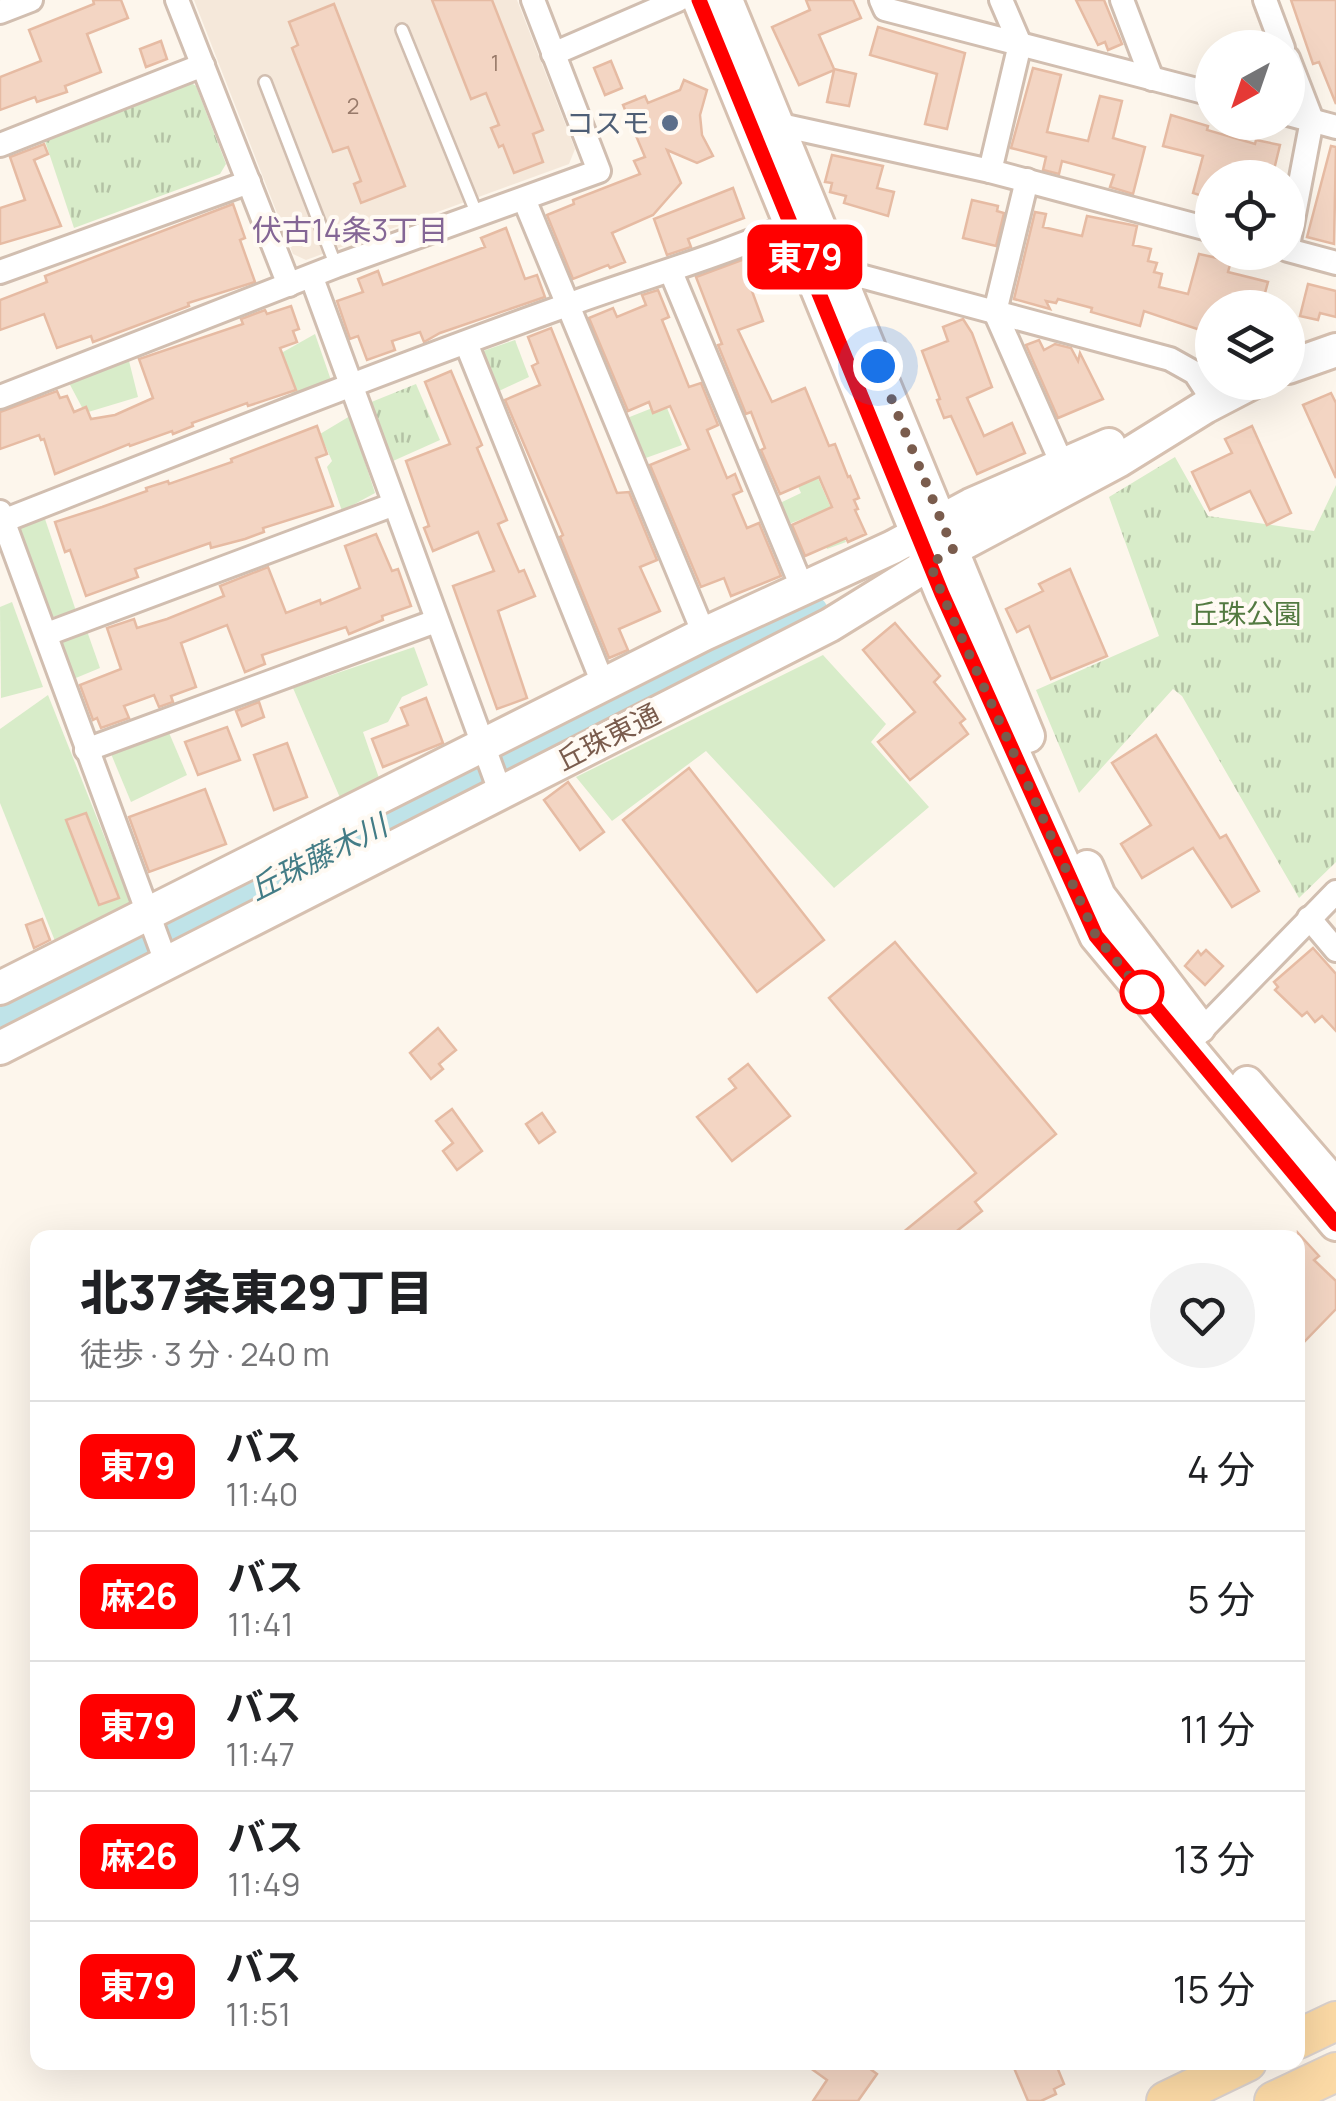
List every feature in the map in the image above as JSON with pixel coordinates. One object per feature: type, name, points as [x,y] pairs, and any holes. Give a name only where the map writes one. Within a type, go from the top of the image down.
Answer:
[{"type":"main road","points":[[1305,2036],[1336,2021]]},
{"type":"main road","points":[[1166,2101],[1231,2070]]},
{"type":"main road","points":[[1274,2101],[1336,2072]]},
{"type":"street","points":[[0,12],[31,0]]},
{"type":"street","points":[[177,0],[288,285]]},
{"type":"street","points":[[0,397],[336,266],[599,171],[533,0]]},
{"type":"street","points":[[553,54],[678,0]]},
{"type":"street","points":[[699,0],[838,270],[935,541]]},
{"type":"street","points":[[726,0],[791,224],[935,541],[1096,936],[1336,1186]]},
{"type":"street","points":[[881,0],[885,9],[1195,90]]},
{"type":"street","points":[[990,171],[1020,44],[1002,0]]},
{"type":"street","points":[[1122,0],[1152,79]]},
{"type":"street","points":[[1265,0],[1277,30]]},
{"type":"street","points":[[0,146],[203,64]]},
{"type":"street","points":[[1304,160],[1312,120],[1305,102]]},
{"type":"street","points":[[1305,118],[1336,127]]},
{"type":"street","points":[[764,127],[990,171],[1195,225]]},
{"type":"street","points":[[1026,180],[995,312],[1062,464]]},
{"type":"street","points":[[0,272],[248,182]]},
{"type":"street","points":[[524,200],[704,634]]},
{"type":"street","points":[[166,962],[2,516],[568,304],[671,272],[791,224]]},
{"type":"street","points":[[1305,253],[1336,263]]},
{"type":"street","points":[[838,270],[1170,359],[1196,374],[1209,404]]},
{"type":"street","points":[[671,272],[802,587]]},
{"type":"street","points":[[312,278],[392,506],[500,791]]},
{"type":"street","points":[[466,344],[604,686]]},
{"type":"street","points":[[1305,361],[1336,350]]},
{"type":"street","name":"丘珠東通","points":[[10,1043],[830,625],[935,541],[1062,464],[1217,400]]},
{"type":"street","name":"丘珠東通","points":[[0,988],[704,634],[802,587],[935,541],[1118,461],[1209,404]]},
{"type":"street","points":[[46,634],[392,506]]},
{"type":"street","points":[[86,750],[436,621]]},
{"type":"street","points":[[1194,1038],[1336,892]]},
{"type":"street","points":[[1309,918],[1336,950]]},
{"type":"street","points":[[1194,1038],[1336,1224]]},
{"type":"lane","points":[[402,30],[478,217]]},
{"type":"lane","points":[[265,82],[336,266]]},
{"type":"shaded area","points":[[194,0],[517,0],[575,149],[569,164],[306,260],[293,254]]},
{"type":"green space","points":[[187,80],[196,86],[226,164],[220,174],[74,228],[44,138]]},
{"type":"green space","points":[[315,334],[333,386],[295,400],[276,356]]},
{"type":"green space","points":[[515,340],[529,377],[499,391],[480,352]]},
{"type":"green space","points":[[128,357],[138,397],[85,413],[68,381]]},
{"type":"green space","points":[[416,384],[440,440],[393,461],[369,403]]},
{"type":"green space","points":[[665,403],[682,445],[643,459],[622,420]]},
{"type":"green space","points":[[350,416],[375,493],[342,511],[327,467],[332,461],[320,434]]},
{"type":"green space","name":"丘珠公園","points":[[1175,457],[1208,516],[1314,531],[1336,485],[1336,862],[1299,898],[1182,696],[1173,689],[1079,793],[1036,690],[1159,636],[1109,497]]},
{"type":"green space","points":[[817,476],[846,542],[827,549],[812,515],[789,524],[780,503],[801,493],[797,484]]},
{"type":"green space","points":[[43,513],[76,611],[48,618],[15,525]]},
{"type":"green space","points":[[12,602],[43,687],[1,698],[0,607]]},
{"type":"green space","points":[[87,631],[100,668],[71,680],[55,642]]},
{"type":"green space","points":[[414,647],[428,685],[402,697],[388,722],[363,732],[380,781],[341,800],[293,688]]},
{"type":"green space","points":[[823,655],[886,724],[871,742],[929,807],[834,888],[706,751],[612,821],[576,777]]},
{"type":"green space","points":[[48,695],[134,911],[57,946],[0,803],[0,729]]},
{"type":"green space","points":[[167,728],[187,775],[131,802],[109,749]]},
{"type":"building","points":[[93,0],[121,0],[128,18],[87,34],[101,72],[65,86],[67,92],[37,102],[35,97],[0,110],[0,77],[41,61],[29,30],[94,4]]},
{"type":"building","points":[[432,0],[492,0],[543,130],[533,134],[543,162],[514,173],[491,128],[499,125],[486,93],[471,99]]},
{"type":"building","points":[[806,0],[853,0],[861,18],[819,35],[834,69],[856,74],[849,106],[827,102],[834,70],[799,85],[772,27],[810,10]]},
{"type":"building","points":[[1076,0],[1104,0],[1122,44],[1108,50],[1105,42],[1098,45]]},
{"type":"building","points":[[1291,0],[1336,0],[1336,104],[1319,62],[1313,64],[1305,30],[1301,30]]},
{"type":"building","points":[[334,4],[405,186],[361,203],[354,184],[361,181],[348,147],[333,152],[292,48],[298,45],[289,22]]},
{"type":"building","points":[[878,27],[965,53],[947,129],[925,124],[937,74],[870,55]]},
{"type":"building","points":[[161,41],[167,59],[146,67],[140,49]]},
{"type":"building","points":[[611,61],[622,88],[605,95],[594,68]]},
{"type":"building","points":[[1033,68],[1061,75],[1047,132],[1088,141],[1100,96],[1122,101],[1113,138],[1145,147],[1133,194],[1110,187],[1114,175],[1062,161],[1059,174],[1043,170],[1046,157],[1011,148]]},
{"type":"building","points":[[684,80],[707,90],[700,115],[702,135],[713,156],[697,163],[667,150],[681,183],[653,215],[612,233],[625,262],[573,279],[547,215],[574,204],[573,200],[640,174],[634,161],[645,157],[623,105],[645,96],[648,103],[680,90]]},
{"type":"building","points":[[1171,115],[1195,122],[1195,140],[1241,140],[1255,144],[1256,140],[1280,145],[1276,160],[1202,160],[1203,156],[1163,146]]},
{"type":"building","points":[[44,144],[48,154],[34,160],[61,226],[0,244],[0,208],[25,200],[10,157]]},
{"type":"building","points":[[1331,146],[1336,147],[1334,244],[1307,237]]},
{"type":"building","points":[[832,155],[883,166],[877,188],[894,192],[888,216],[844,203],[846,196],[830,192],[832,183],[825,182]]},
{"type":"building","points":[[733,188],[744,218],[688,239],[691,247],[667,255],[654,219]]},
{"type":"building","points":[[972,200],[998,206],[997,211],[1004,213],[996,246],[963,238]]},
{"type":"building","points":[[233,204],[245,238],[240,240],[255,282],[188,303],[189,306],[93,342],[91,336],[57,348],[44,314],[0,330],[0,300],[47,282],[45,276]]},
{"type":"building","points":[[1035,212],[1046,214],[1043,227],[1082,236],[1087,216],[1137,226],[1133,245],[1151,249],[1148,261],[1157,263],[1154,272],[1162,274],[1159,287],[1188,294],[1195,269],[1229,270],[1268,282],[1266,290],[1195,290],[1195,328],[1144,311],[1140,326],[1058,299],[1056,303],[1046,301],[1050,309],[1014,299]]},
{"type":"building","points":[[506,228],[525,279],[537,275],[545,297],[424,342],[420,332],[392,341],[395,350],[367,360],[358,336],[350,339],[337,301],[363,292],[358,279],[378,271],[383,285],[485,247],[481,238]]},
{"type":"building","points":[[769,250],[778,272],[749,283],[763,321],[738,330],[772,402],[805,388],[829,446],[835,444],[850,476],[859,498],[854,500],[858,509],[855,510],[866,534],[848,542],[846,538],[805,556],[792,525],[832,507],[819,477],[780,494],[761,450],[765,448],[751,412],[746,414],[718,345],[722,344],[696,277]]},
{"type":"building","points":[[1308,284],[1336,291],[1336,317],[1320,313],[1318,320],[1305,317]]},
{"type":"building","points":[[658,290],[669,317],[662,320],[689,387],[701,383],[718,425],[707,430],[727,478],[735,474],[742,491],[733,495],[747,528],[759,523],[781,576],[731,596],[724,578],[701,587],[650,465],[689,449],[670,406],[653,413],[649,402],[628,411],[589,318],[613,308],[617,317],[646,305],[642,295]]},
{"type":"building","points":[[291,306],[299,329],[293,331],[297,342],[280,348],[296,390],[248,406],[247,403],[173,434],[172,431],[129,444],[55,474],[44,439],[39,435],[0,449],[0,412],[57,391],[60,398],[67,396],[74,412],[86,407],[91,419],[115,415],[153,398],[139,359],[243,324],[241,319],[265,310],[267,314]]},
{"type":"building","points":[[963,319],[992,387],[967,398],[984,436],[1012,423],[1025,453],[977,474],[951,416],[944,418],[922,351],[948,341],[943,327]]},
{"type":"building","points":[[551,328],[617,493],[629,492],[657,560],[640,567],[660,611],[619,629],[628,650],[609,658],[560,537],[563,535],[505,400],[540,385],[532,366],[538,363],[528,337]]},
{"type":"building","points":[[1039,340],[1044,350],[1055,344],[1071,348],[1078,361],[1080,353],[1103,399],[1058,418],[1026,345]]},
{"type":"building","points":[[451,371],[507,520],[498,524],[519,572],[524,570],[535,596],[498,611],[527,698],[497,709],[453,586],[494,571],[478,532],[433,551],[424,528],[429,526],[406,461],[450,444],[425,382]]},
{"type":"building","points":[[1331,393],[1336,403],[1336,478],[1303,405]]},
{"type":"building","points":[[317,426],[327,454],[316,458],[333,506],[263,528],[264,532],[245,539],[211,548],[210,543],[135,569],[138,577],[86,596],[70,550],[65,552],[55,522],[232,462],[231,459]]},
{"type":"building","points":[[1252,426],[1291,513],[1267,525],[1250,491],[1210,510],[1192,472],[1232,453],[1225,439]]},
{"type":"building","points":[[376,534],[392,571],[398,569],[411,606],[349,634],[346,627],[262,655],[265,664],[245,672],[227,625],[181,643],[196,687],[171,696],[173,702],[159,707],[154,695],[124,706],[129,718],[101,728],[97,718],[93,720],[80,685],[121,669],[107,628],[134,619],[137,628],[167,619],[224,596],[220,586],[268,567],[286,613],[320,600],[321,604],[360,588],[345,546]]},
{"type":"building","points":[[1070,569],[1107,656],[1051,679],[1029,626],[1017,632],[1006,609],[1043,591],[1039,584]]},
{"type":"building","points":[[895,623],[940,676],[934,682],[965,719],[960,723],[968,734],[910,780],[878,742],[915,712],[863,650]]},
{"type":"building","points":[[426,698],[443,743],[383,767],[372,739],[408,725],[401,708]]},
{"type":"building","points":[[259,702],[264,717],[242,726],[236,711]]},
{"type":"building","points":[[227,727],[240,760],[198,775],[185,742]]},
{"type":"building","points":[[1156,735],[1220,838],[1226,835],[1259,891],[1232,907],[1193,848],[1142,878],[1121,844],[1151,825],[1112,763]]},
{"type":"building","points":[[287,743],[307,797],[274,810],[254,755]]},
{"type":"building","points":[[689,768],[824,940],[757,992],[623,820]]},
{"type":"building","points":[[568,782],[604,832],[580,850],[544,800]]},
{"type":"building","points":[[205,789],[226,844],[149,872],[129,817]]},
{"type":"building","points":[[86,813],[119,898],[99,905],[66,820]]},
{"type":"building","points":[[42,919],[50,940],[34,948],[26,925]]},
{"type":"building","points":[[895,942],[1056,1134],[975,1202],[982,1211],[958,1230],[906,1230],[976,1173],[829,998]]},
{"type":"building","points":[[1313,948],[1336,974],[1336,1031],[1322,1016],[1315,1022],[1307,1012],[1302,1016],[1275,990],[1278,987],[1274,982]]},
{"type":"building","points":[[1206,950],[1223,966],[1205,985],[1185,966],[1198,951],[1201,955]]},
{"type":"building","points":[[438,1028],[456,1050],[439,1064],[443,1069],[431,1079],[410,1053]]},
{"type":"building","points":[[748,1064],[790,1116],[732,1161],[697,1117],[736,1088],[729,1079]]},
{"type":"building","points":[[452,1109],[482,1151],[457,1170],[443,1151],[453,1143],[436,1121]]},
{"type":"building","points":[[542,1113],[555,1132],[539,1143],[526,1124]]},
{"type":"building","points":[[1305,1241],[1319,1256],[1314,1260],[1336,1281],[1336,1309],[1305,1341]]},
{"type":"building","points":[[813,2070],[872,2070],[877,2074],[858,2101],[813,2101],[827,2080]]},
{"type":"building","points":[[1015,2070],[1058,2070],[1064,2084],[1054,2089],[1056,2094],[1041,2101],[1028,2101]]},
{"type":"waterway","name":"丘珠藤木川","points":[[510,761],[811,613]]},
{"type":"waterway","name":"丘珠藤木川","points":[[167,934],[469,782]]},
{"type":"waterway","name":"丘珠藤木川","points":[[0,1031],[13,1014],[136,950]]},
{"type":"bus line","name":"東79","points":[[699,0],[942,594],[1096,936],[1336,1224]]},
{"type":"place","name":"コスモ","points":[[670,123]]},
{"type":"district","name":"伏古14条3丁目","points":[[350,231]]},
{"type":"route","points":[[878,366],[953,549],[930,564],[942,594],[1096,936],[1142,992]]}]
